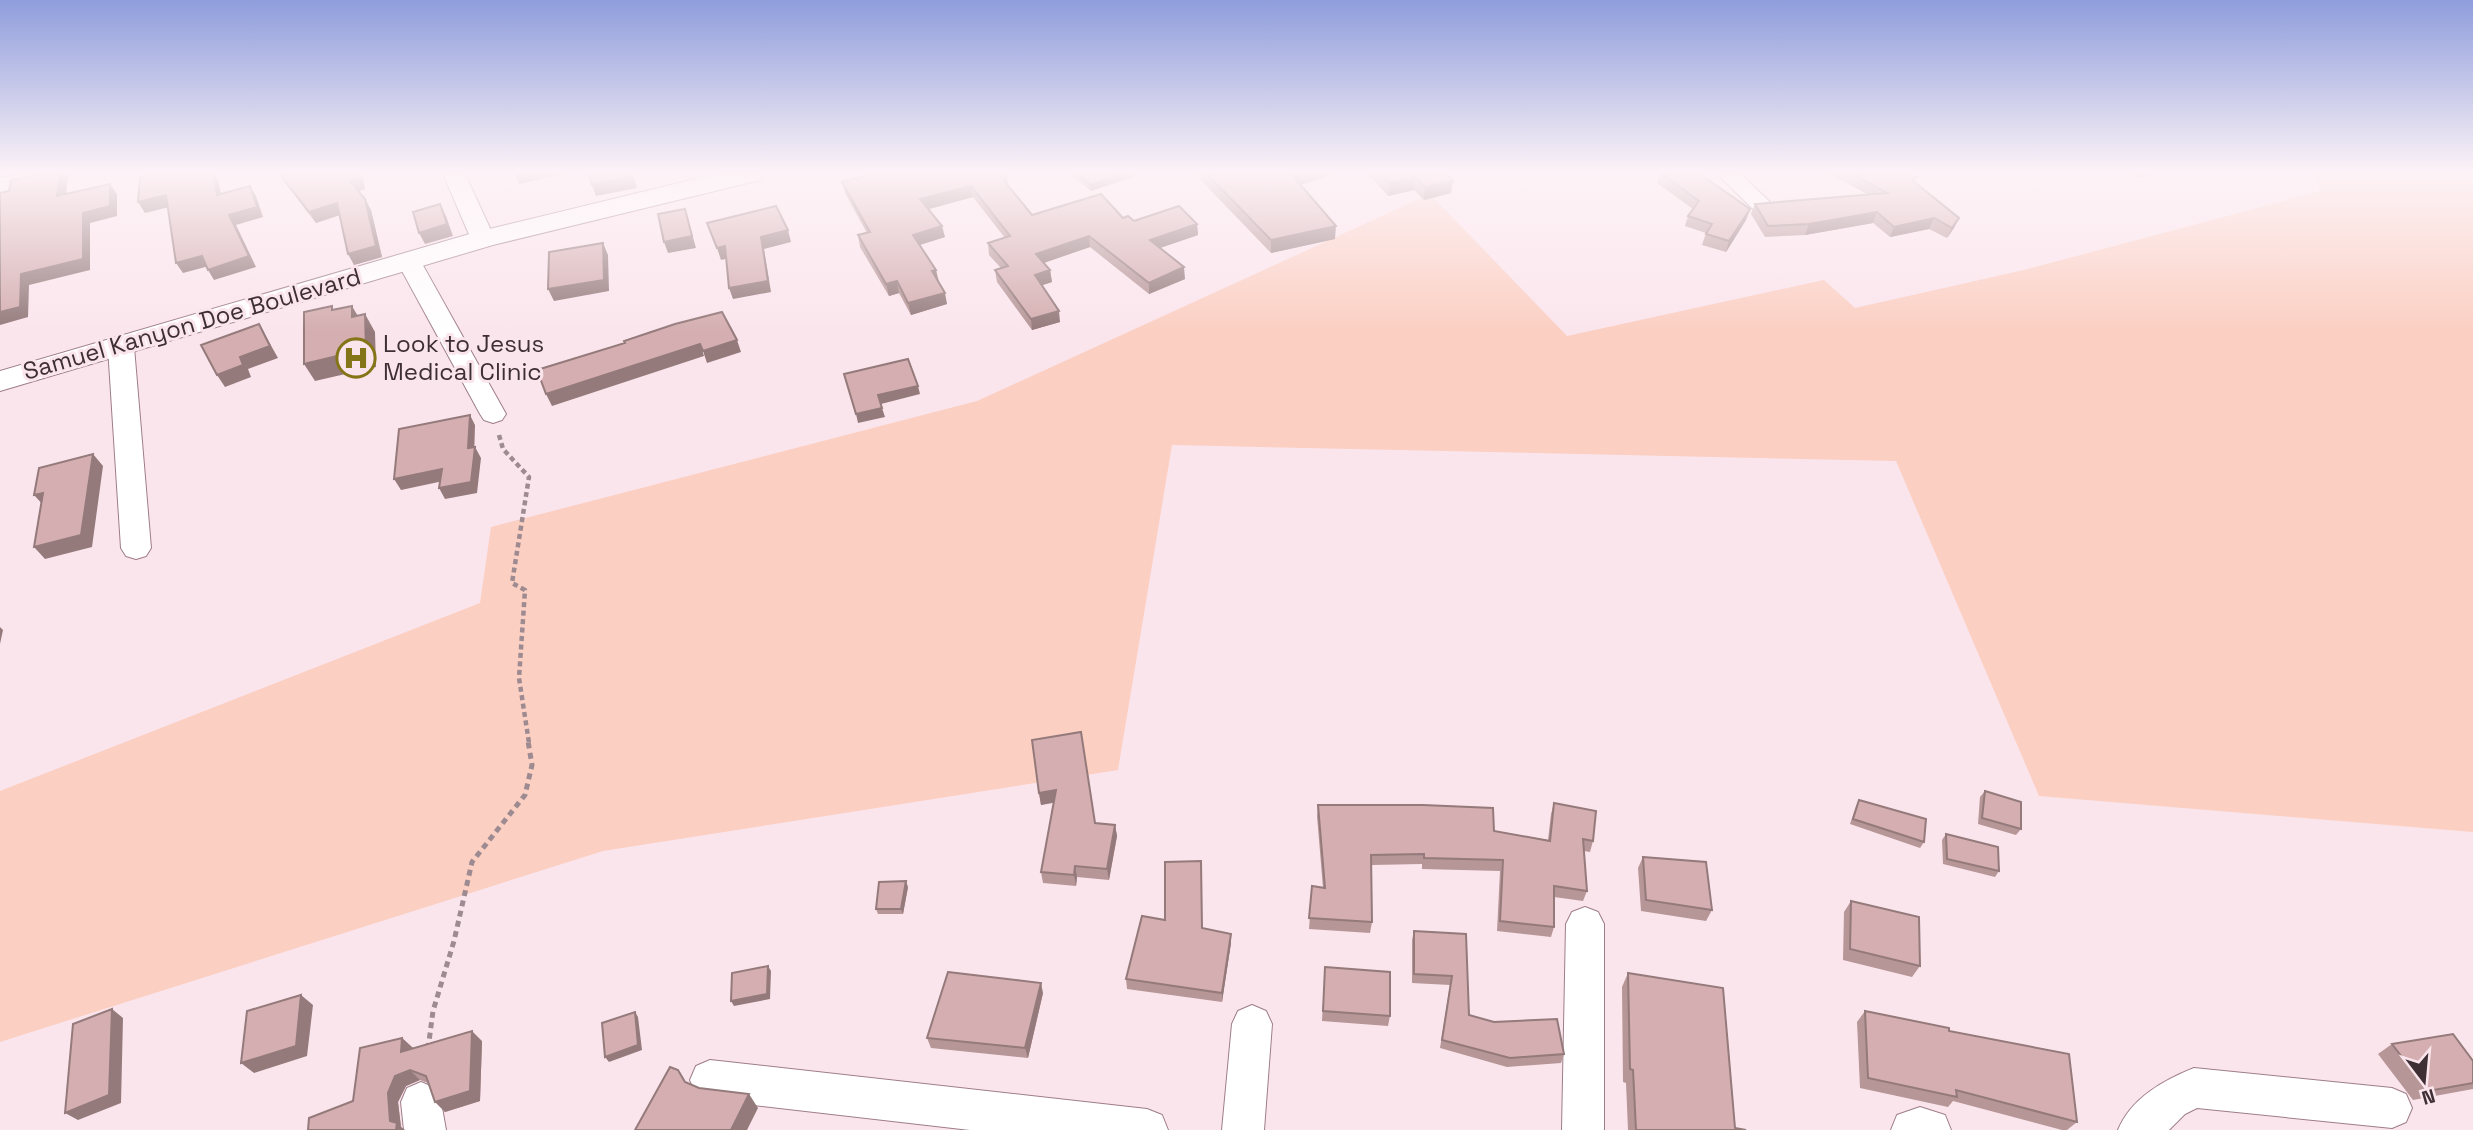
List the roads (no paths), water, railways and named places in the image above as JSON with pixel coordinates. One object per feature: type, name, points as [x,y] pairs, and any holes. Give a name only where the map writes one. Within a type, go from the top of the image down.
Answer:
[{"type":"street","points":[[478,227],[483,239]]},
{"type":"street","name":"Samuel Kanyon Doe Boulevard","points":[[0,381],[121,348],[408,260],[533,227]]},
{"type":"street","points":[[408,260],[493,414]]},
{"type":"street","points":[[121,348],[136,548]]},
{"type":"street","points":[[1583,1130],[1585,924]]},
{"type":"street","points":[[1243,1130],[1252,1024]]},
{"type":"street","points":[[710,1080],[1147,1130]]},
{"type":"street","points":[[2139,1130],[2171,1100],[2194,1088],[2392,1108]]},
{"type":"street","points":[[1912,1130],[1930,1130]]},
{"type":"place","name":"Look to Jesus Medical Clinic","points":[[356,358]]}]
